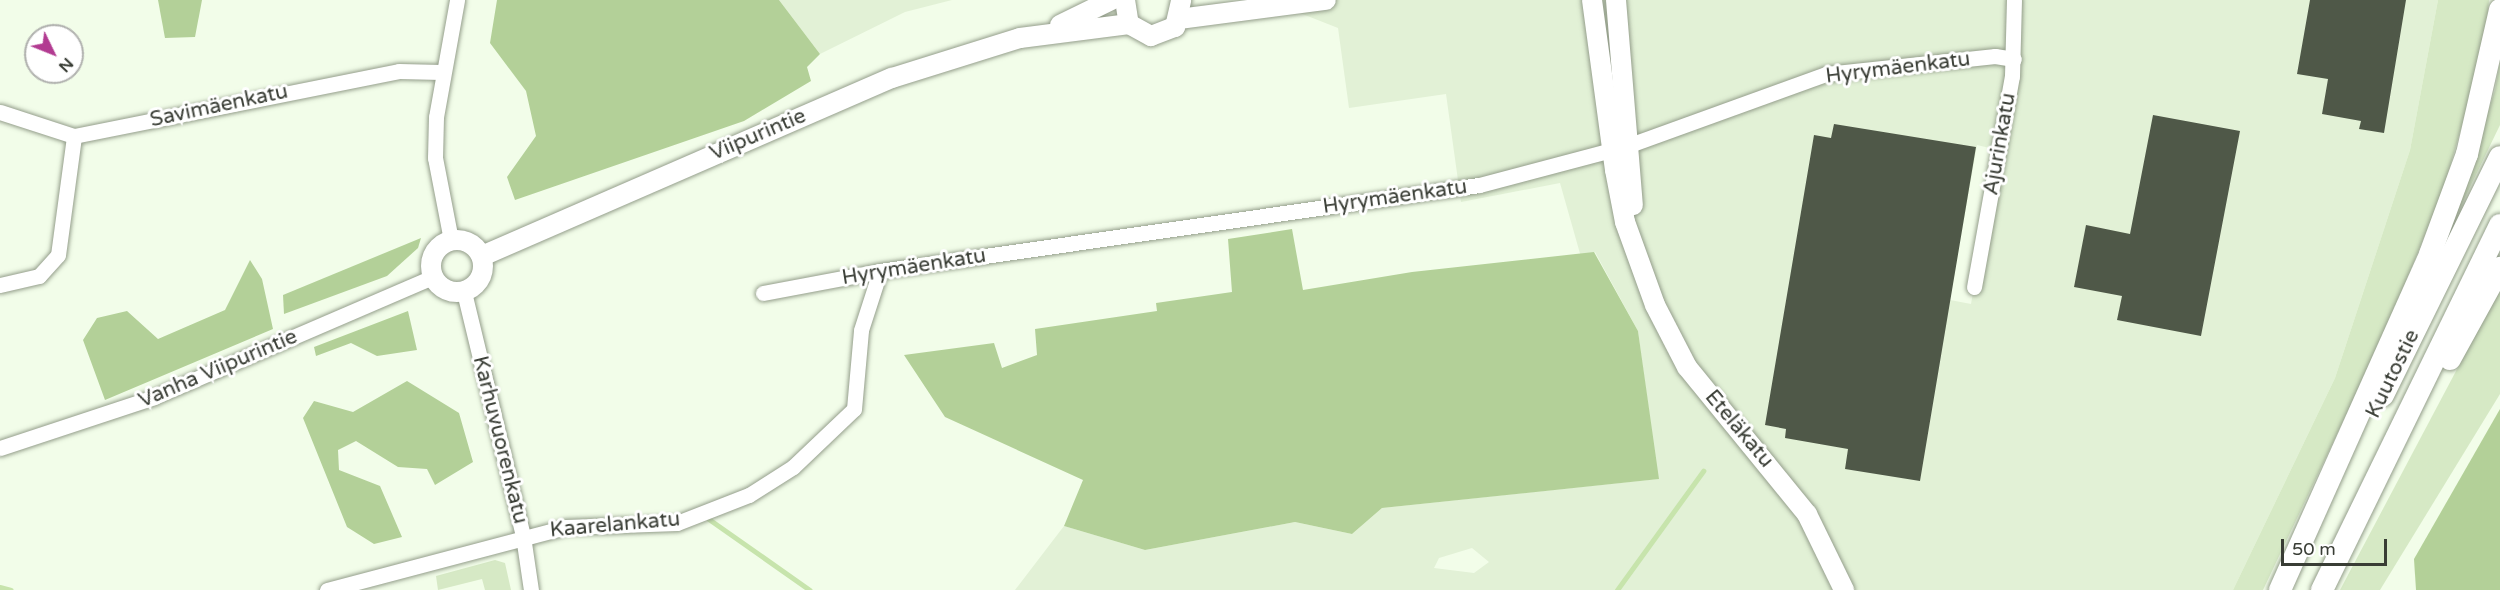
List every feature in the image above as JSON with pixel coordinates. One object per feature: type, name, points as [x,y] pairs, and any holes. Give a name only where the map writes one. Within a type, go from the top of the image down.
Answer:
[{"type":"highway","points":[[2280,590],[2430,254],[2467,154],[2500,9]]},
{"type":"highway","name":"Kuutostie","points":[[2286,590],[2500,157]]},
{"type":"highway","name":"Kuutostie","points":[[2323,590],[2500,225]]},
{"type":"highway","points":[[2323,590],[2500,268]]},
{"type":"main road","name":"Viipurintie","points":[[482,256],[892,78],[1041,33],[1111,0]]},
{"type":"main road","points":[[1125,0],[1129,24],[1151,36],[1168,32],[1180,10],[1326,0]]},
{"type":"main road","name":"Eteläkatu","points":[[1592,0],[1640,264],[1688,367],[1807,514],[1844,590]]},
{"type":"main road","name":"Eteläkatu","points":[[1616,0],[1619,148]]},
{"type":"main road","name":"Viipurintie","points":[[1041,33],[1129,24]]},
{"type":"main road","points":[[451,240],[470,242],[482,256],[479,282],[464,292],[446,290],[432,277],[436,251],[451,240]]},
{"type":"street","points":[[451,240],[435,159],[441,72],[457,0]]},
{"type":"street","name":"Ajurinkatu","points":[[1974,287],[2014,59],[2014,0]]},
{"type":"street","name":"Hyrymäenkatu","points":[[763,293],[880,271],[1479,185],[1619,148],[1826,74],[1995,56],[2014,59]]},
{"type":"street","name":"Savimäenkatu","points":[[0,112],[74,136],[399,71],[441,72]]},
{"type":"street","points":[[0,285],[39,276],[58,255],[74,136]]},
{"type":"street","name":"Kaarelankatu","points":[[327,590],[523,536],[566,527],[677,523],[749,495],[793,467],[854,409],[861,330],[880,271]]},
{"type":"street","name":"Vanha Viipurintie","points":[[0,448],[154,397],[432,277]]},
{"type":"street","name":"Karhuvuorenkatu","points":[[464,292],[523,536],[531,590]]},
{"type":"shaded area","points":[[779,0],[952,0],[905,12],[820,54]]},
{"type":"shaded area","points":[[1267,0],[2438,0],[2410,150],[2335,378],[2233,590],[1015,590],[1064,526],[1145,550],[1295,522],[1352,534],[1382,508],[1658,479],[1638,331],[1595,252],[1581,257],[1560,183],[1461,202],[1446,94],[1349,108],[1338,28]],"holes":[[[1977,145],[1998,150],[1971,304],[1950,300]],[[1472,548],[1489,562],[1474,573],[1434,568],[1439,558]]]},
{"type":"shaded area","points":[[2438,0],[2489,0],[2485,44],[2443,191],[2384,335],[2263,590],[2233,590],[2335,378],[2410,150]]},
{"type":"shaded area","points":[[2500,62],[2500,125],[2454,220],[2495,90]]},
{"type":"shaded area","points":[[2500,288],[2500,394],[2380,590],[2340,590]]},
{"type":"shaded area","points":[[495,560],[505,563],[511,590],[485,590],[482,579],[438,590],[436,576]]},
{"type":"green space","points":[[158,0],[202,0],[195,37],[165,38]]},
{"type":"green space","points":[[497,0],[779,0],[820,54],[807,67],[811,81],[744,121],[515,200],[507,177],[536,136],[526,91],[490,43]]},
{"type":"green space","points":[[1292,229],[1303,290],[1412,272],[1594,252],[1638,331],[1659,479],[1382,508],[1352,534],[1295,522],[1145,550],[1064,526],[1083,480],[945,417],[904,355],[994,343],[1002,368],[1037,355],[1035,329],[1157,311],[1156,303],[1232,292],[1228,239]]},
{"type":"green space","points":[[421,238],[418,248],[387,276],[284,314],[283,295]]},
{"type":"green space","points":[[250,260],[262,279],[273,329],[105,400],[83,340],[97,318],[127,311],[158,339],[225,310]]},
{"type":"green space","points":[[408,311],[417,350],[377,356],[351,343],[316,356],[314,347]]},
{"type":"green space","points":[[407,381],[459,413],[473,462],[435,485],[427,469],[398,467],[356,441],[338,450],[339,470],[380,486],[402,537],[374,544],[347,527],[303,418],[314,401],[353,412]]},
{"type":"green space","points":[[2500,409],[2500,590],[2416,590],[2414,559]]},
{"type":"building","points":[[2310,0],[2406,0],[2384,133],[2359,129],[2361,121],[2322,114],[2328,79],[2297,74]]},
{"type":"building","points":[[2153,115],[2240,131],[2201,336],[2117,320],[2122,296],[2074,287],[2086,225],[2130,234]]},
{"type":"building","points":[[1834,124],[1976,147],[1920,481],[1845,469],[1848,449],[1785,438],[1786,429],[1765,425],[1814,135],[1831,138]]},
{"type":"waterway","points":[[1617,590],[1703,471]]},
{"type":"waterway","points":[[709,519],[810,590]]},
{"type":"waterway","points":[[0,587],[11,590]]}]
